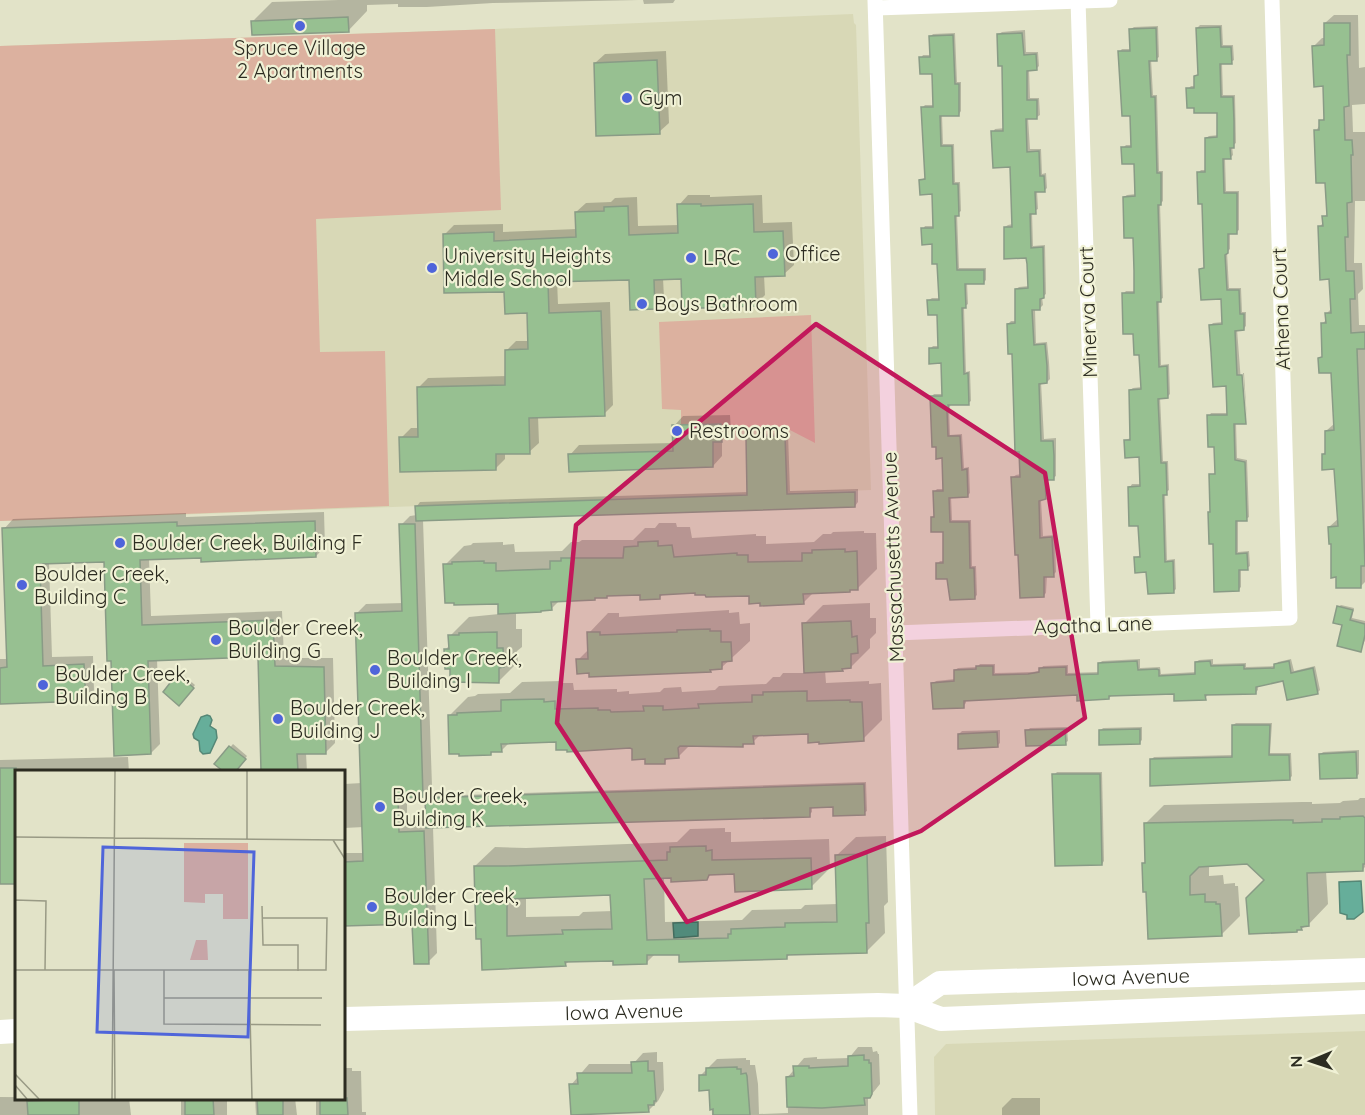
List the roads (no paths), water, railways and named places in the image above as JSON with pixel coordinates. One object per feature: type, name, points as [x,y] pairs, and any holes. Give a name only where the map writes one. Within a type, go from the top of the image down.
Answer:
[{"type":"main road","name":"Iowa Avenue","points":[[906,1006],[940,983],[1365,970]]},
{"type":"main road","name":"Iowa Avenue","points":[[345,1019],[878,1005],[906,1006],[941,1019],[1365,1002]]},
{"type":"main road","points":[[0,1032],[15,1031]]},
{"type":"street","points":[[875,4],[1110,0]]},
{"type":"street","name":"Athena Court","points":[[1272,0],[1290,618]]},
{"type":"street","name":"Minerva Court","points":[[1078,1],[1098,625]]},
{"type":"street","name":"Massachusetts Avenue","points":[[875,4],[910,1115]]},
{"type":"street","name":"Agatha Lane","points":[[895,633],[1290,618]]},
{"type":"water","points":[[207,715],[212,720],[210,726],[216,730],[217,738],[210,753],[203,754],[200,751],[199,741],[194,738],[193,734],[201,717]]},
{"type":"water","points":[[1361,881],[1363,912],[1354,919],[1347,919],[1347,915],[1340,913],[1339,882]]},
{"type":"water","points":[[698,922],[698,936],[674,938],[673,923]]},
{"type":"place","name":"Spruce Village 2 Apartments","points":[[300,26]]},
{"type":"place","name":"Gym","points":[[627,98]]},
{"type":"place","name":"Office","points":[[773,254]]},
{"type":"place","name":"LRC","points":[[691,258]]},
{"type":"place","name":"University Heights Middle School","points":[[432,268]]},
{"type":"place","name":"Boys Bathroom","points":[[642,304]]},
{"type":"place","name":"Restrooms","points":[[677,431]]},
{"type":"place","name":"Boulder Creek, Building F","points":[[120,543]]},
{"type":"place","name":"Boulder Creek, Building C","points":[[22,585]]},
{"type":"place","name":"Boulder Creek, Building G","points":[[216,640]]},
{"type":"place","name":"Boulder Creek, Building I","points":[[375,670]]},
{"type":"place","name":"Boulder Creek, Building B","points":[[43,685]]},
{"type":"place","name":"Boulder Creek, Building J","points":[[278,719]]},
{"type":"place","name":"Boulder Creek, Building K","points":[[380,807]]},
{"type":"place","name":"Boulder Creek, Building L","points":[[372,907]]}]
